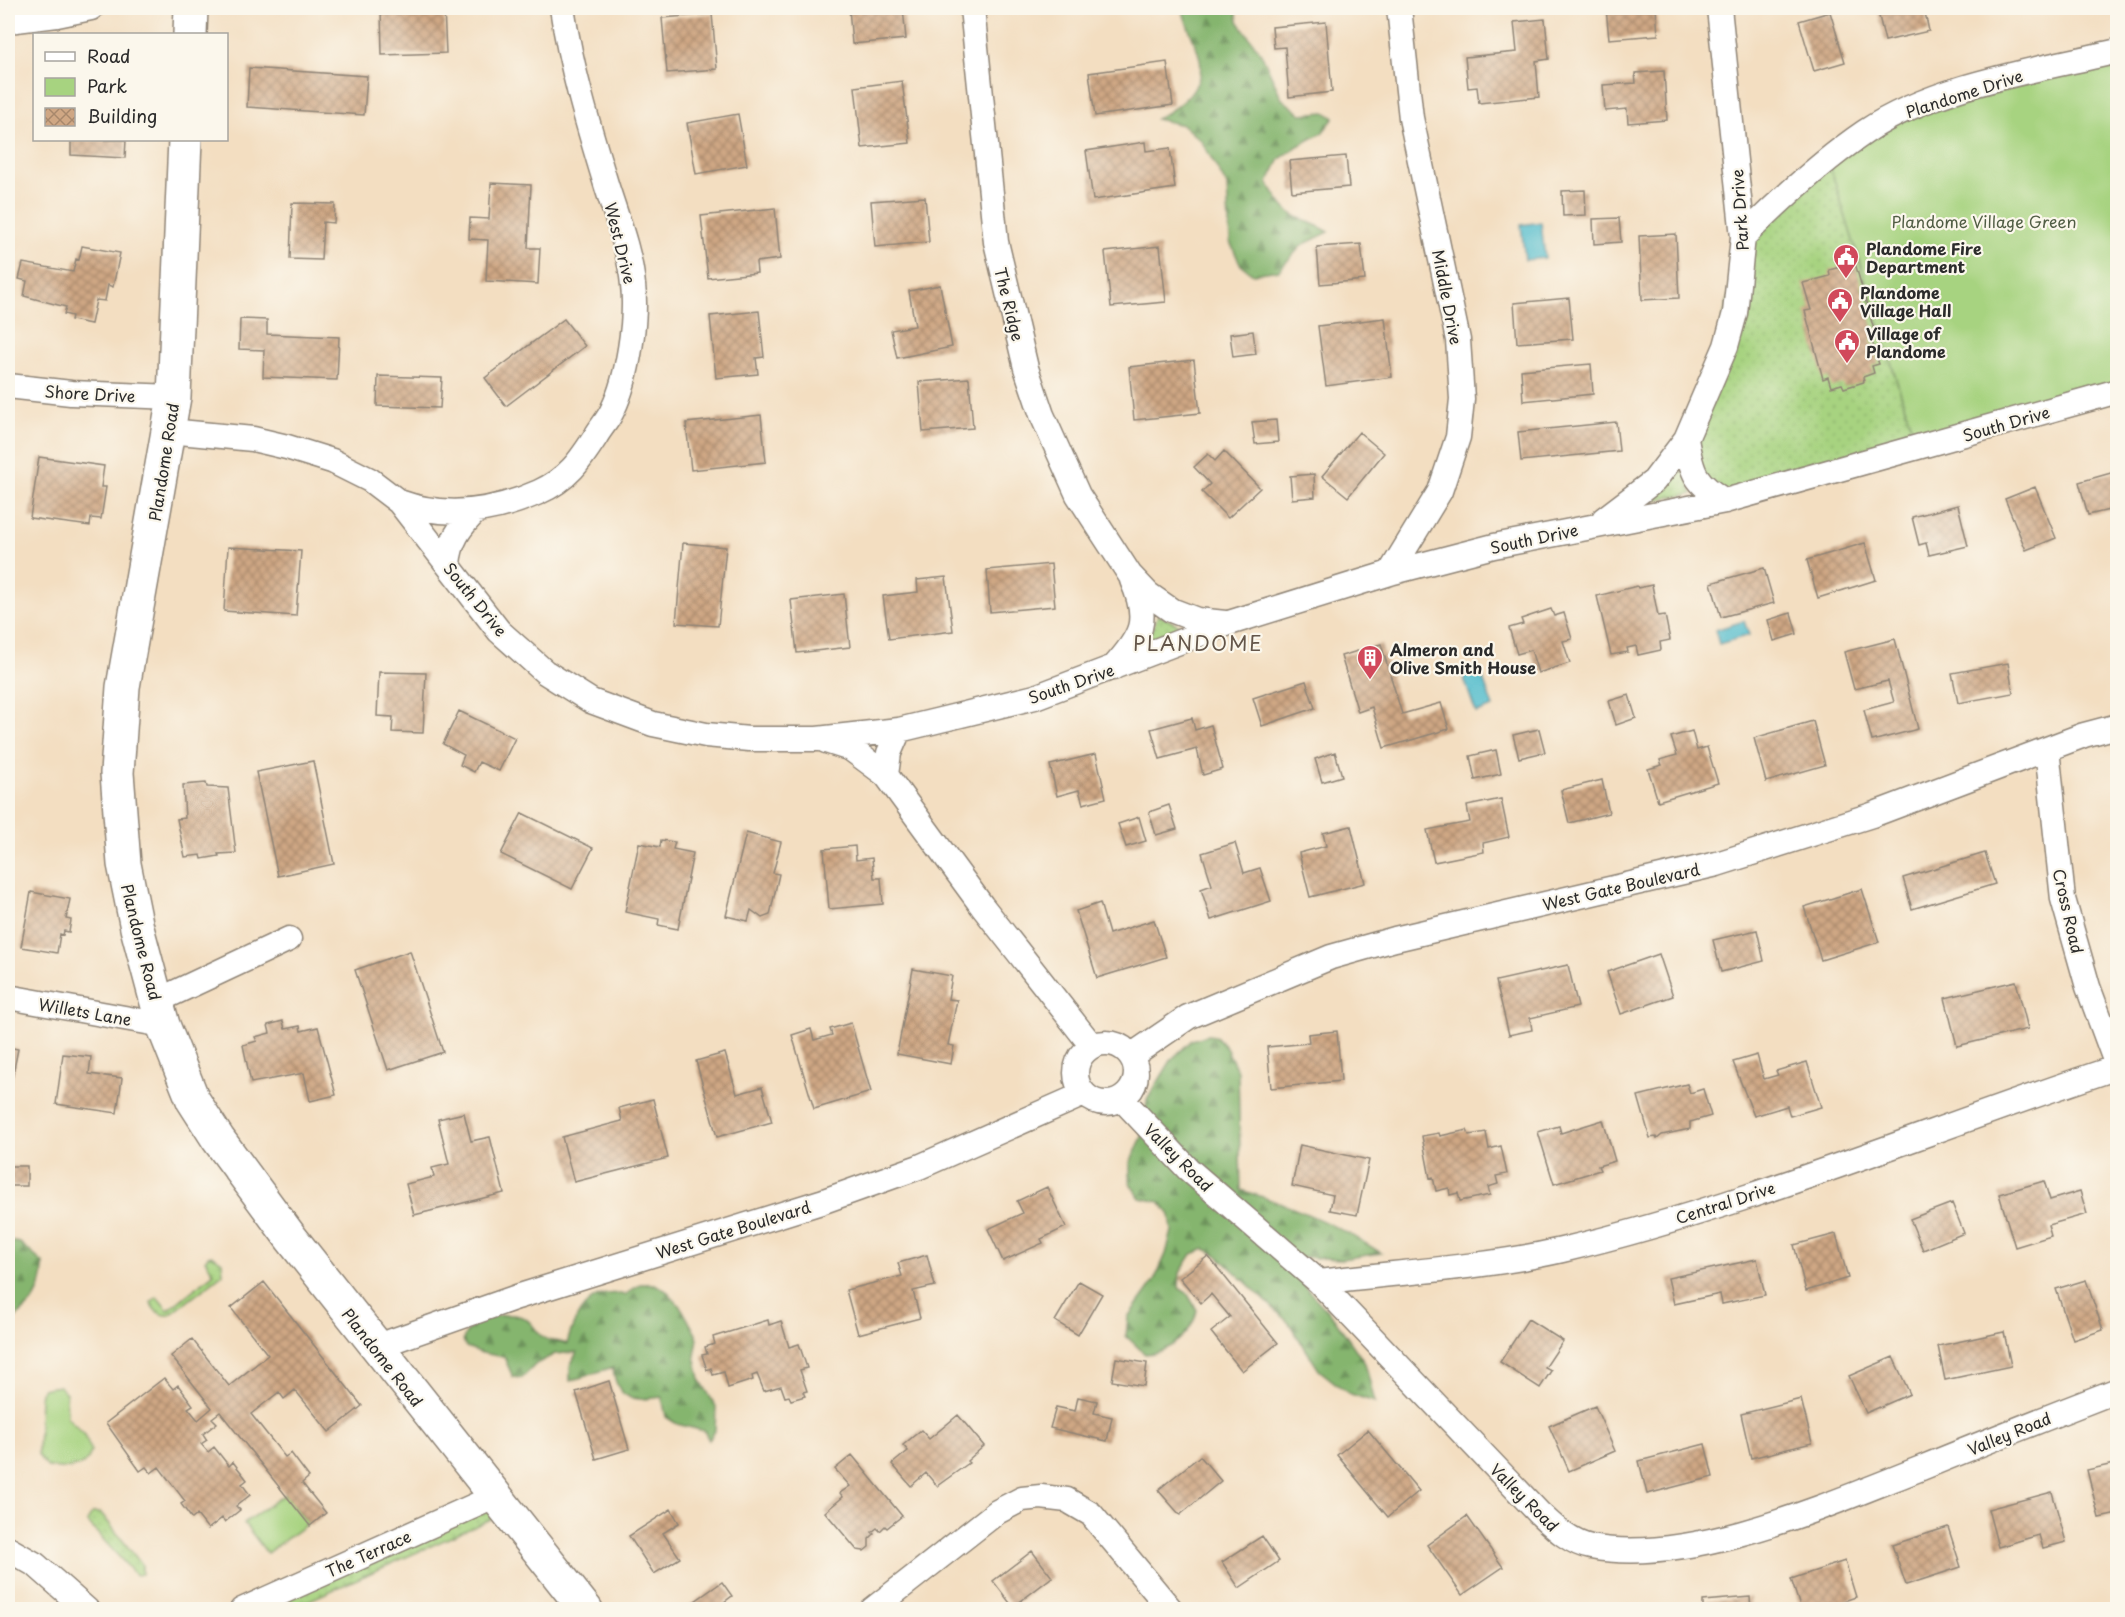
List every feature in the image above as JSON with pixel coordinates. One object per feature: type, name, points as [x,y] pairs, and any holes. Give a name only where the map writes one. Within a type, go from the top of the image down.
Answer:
[{"type":"main road","points":[[190,33],[191,8]]},
{"type":"main road","name":"Plandome Road","points":[[185,141],[174,397],[123,687],[117,773],[124,864],[160,1013],[193,1100],[218,1139],[375,1347],[586,1610]]},
{"type":"street","points":[[8,21],[91,8]]},
{"type":"street","name":"West Drive","points":[[399,502],[436,512],[475,512],[518,501],[558,483],[581,462],[613,410],[625,375],[631,340],[633,285],[621,231],[581,104],[562,8]]},
{"type":"street","name":"The Ridge","points":[[972,8],[996,242],[1026,368],[1042,415],[1078,495],[1130,575],[1140,597],[1143,622],[1139,635],[1113,669]]},
{"type":"street","name":"Middle Drive","points":[[1390,573],[1440,491],[1458,437],[1462,399],[1458,340],[1412,118],[1399,8]]},
{"type":"street","name":"Park Drive","points":[[1595,524],[1638,496],[1654,481],[1686,440],[1726,346],[1740,285],[1743,237],[1719,8]]},
{"type":"street","name":"Plandome Drive","points":[[1743,237],[1783,198],[1822,165],[1866,131],[1893,116],[1920,104],[1970,88],[2118,51]]},
{"type":"street","name":"Shore Drive","points":[[8,386],[71,393],[174,397]]},
{"type":"street","name":"South Drive","points":[[169,431],[253,439],[287,447],[332,461],[370,480],[399,502],[499,631],[544,672],[591,701],[652,724],[706,735],[749,739],[817,739],[899,730],[1035,697],[1229,623],[1390,573],[1494,546],[1595,524],[1725,501],[2118,391]]},
{"type":"street","points":[[1686,440],[1689,459],[1699,483],[1725,501]]},
{"type":"street","points":[[448,564],[449,549],[455,534],[475,512]]},
{"type":"street","name":"The Ridge","points":[[1130,575],[1148,594],[1171,610],[1197,620],[1229,623]]},
{"type":"street","name":"West Gate Boulevard","points":[[1131,1056],[1188,1017],[1331,957],[1395,939],[1717,864],[1872,815],[2047,749],[2118,726]]},
{"type":"street","points":[[886,775],[889,753],[899,730]]},
{"type":"street","points":[[817,739],[851,749],[886,775],[982,906],[1092,1046]]},
{"type":"street","name":"Cross Road","points":[[2047,749],[2063,899],[2088,987],[2118,1068]]},
{"type":"street","points":[[160,1013],[290,939]]},
{"type":"street","name":"Willets Lane","points":[[8,997],[160,1013]]},
{"type":"street","points":[[1106,1042],[1116,1044],[1131,1056],[1137,1074],[1130,1092],[1122,1099],[1102,1103],[1084,1094],[1078,1086],[1076,1065],[1080,1056],[1092,1046],[1106,1042]]},
{"type":"street","name":"Central Drive","points":[[1319,1282],[1517,1258],[1638,1230],[1851,1161],[2020,1100],[2118,1068]]},
{"type":"street","name":"West Gate Boulevard","points":[[375,1347],[517,1297],[822,1202],[919,1167],[1084,1094]]},
{"type":"street","name":"Valley Road","points":[[1122,1099],[1188,1169],[1319,1282],[1539,1513],[1563,1535],[1588,1547],[1625,1552],[1653,1551],[1706,1541],[1755,1527],[1839,1500],[2118,1390]]},
{"type":"street","name":"The Terrace","points":[[242,1610],[494,1497]]},
{"type":"street","points":[[872,1610],[998,1512],[1022,1499],[1041,1497],[1067,1500],[1091,1514],[1170,1608]]},
{"type":"street","points":[[8,1549],[36,1565],[87,1610]]},
{"type":"green space","points":[[1182,8],[1236,8],[1238,21],[1262,55],[1282,99],[1301,114],[1325,112],[1334,118],[1322,133],[1280,159],[1268,183],[1287,210],[1329,232],[1302,245],[1279,270],[1253,274],[1241,265],[1230,242],[1227,186],[1202,142],[1183,125],[1156,119],[1175,108],[1191,93],[1200,74],[1201,64],[1198,52]]},
{"type":"green space","name":"Plandome Village Green","points":[[2117,51],[2117,391],[1918,449],[1828,160],[1866,131]]},
{"type":"green space","points":[[1828,160],[1918,449],[1725,501],[1689,459],[1743,237]]},
{"type":"green space","points":[[1683,466],[1693,494],[1647,501],[1680,467]]},
{"type":"green space","points":[[1158,615],[1181,626],[1181,629],[1148,640]]},
{"type":"green space","points":[[1208,1035],[1215,1036],[1226,1048],[1238,1072],[1241,1190],[1313,1217],[1348,1233],[1381,1253],[1342,1259],[1301,1257],[1305,1287],[1334,1318],[1365,1363],[1375,1402],[1348,1393],[1319,1370],[1289,1323],[1217,1255],[1205,1249],[1192,1254],[1180,1273],[1179,1288],[1187,1293],[1197,1310],[1185,1334],[1163,1350],[1145,1354],[1126,1336],[1128,1317],[1154,1281],[1166,1254],[1172,1231],[1170,1215],[1160,1202],[1140,1198],[1130,1183],[1130,1163],[1142,1137],[1147,1100],[1172,1059],[1192,1040]]},
{"type":"green space","points":[[8,1241],[20,1243],[43,1263],[43,1274],[39,1291],[30,1305],[8,1323]]},
{"type":"green space","points":[[212,1255],[222,1262],[223,1274],[170,1315],[158,1312],[151,1302],[157,1297],[168,1310],[214,1273],[205,1260]]},
{"type":"green space","points":[[640,1284],[655,1284],[668,1292],[682,1309],[698,1338],[695,1356],[700,1379],[716,1407],[715,1431],[709,1440],[704,1431],[677,1424],[666,1417],[662,1397],[635,1398],[622,1392],[618,1387],[613,1367],[570,1381],[570,1366],[577,1352],[555,1354],[536,1364],[522,1378],[513,1377],[504,1357],[466,1347],[463,1340],[472,1327],[480,1322],[507,1315],[524,1318],[541,1336],[567,1344],[579,1313],[593,1299],[602,1295],[625,1295]]},
{"type":"green space","points":[[59,1386],[66,1393],[67,1417],[85,1435],[91,1451],[85,1462],[74,1467],[47,1467],[38,1455],[42,1389]]},
{"type":"green space","points":[[285,1494],[308,1523],[267,1553],[244,1523]]},
{"type":"green space","points":[[494,1497],[507,1512],[290,1609],[242,1610]]},
{"type":"green space","points":[[92,1513],[101,1513],[142,1565],[142,1574],[137,1575],[132,1571],[87,1522]]},
{"type":"water","points":[[1541,222],[1545,258],[1525,260],[1521,225]]},
{"type":"water","points":[[1744,621],[1749,635],[1719,644],[1715,630]]},
{"type":"water","points":[[1479,667],[1493,707],[1476,713],[1462,673]]},
{"type":"building","points":[[381,8],[444,8],[446,53],[382,55]]},
{"type":"building","points":[[849,8],[903,8],[906,39],[852,44]]},
{"type":"building","points":[[1606,8],[1656,8],[1658,35],[1609,39]]},
{"type":"building","points":[[1877,8],[1924,8],[1929,31],[1885,41]]},
{"type":"building","points":[[1830,12],[1845,62],[1814,71],[1799,21]]},
{"type":"building","points":[[712,14],[717,69],[667,73],[662,18]]},
{"type":"building","points":[[1545,19],[1549,59],[1536,61],[1539,97],[1479,103],[1477,87],[1468,88],[1465,57],[1517,52],[1514,22]]},
{"type":"building","points":[[1326,22],[1332,92],[1289,97],[1285,47],[1274,48],[1272,27]]},
{"type":"building","points":[[1167,62],[1173,105],[1095,116],[1089,73]]},
{"type":"building","points":[[249,68],[367,76],[364,115],[247,107]]},
{"type":"building","points":[[1664,71],[1667,120],[1628,123],[1627,109],[1605,111],[1603,85],[1636,83],[1635,73]]},
{"type":"building","points":[[902,81],[910,143],[862,148],[855,87]]},
{"type":"building","points":[[738,114],[747,165],[696,174],[687,123]]},
{"type":"building","points":[[71,141],[126,141],[125,158],[71,155]]},
{"type":"building","points":[[1145,142],[1146,151],[1170,148],[1175,188],[1093,200],[1086,151]]},
{"type":"building","points":[[1346,156],[1349,187],[1292,192],[1289,161]]},
{"type":"building","points":[[491,183],[531,185],[528,248],[540,248],[538,284],[486,281],[488,240],[469,239],[470,218],[489,219]]},
{"type":"building","points":[[1585,190],[1586,215],[1563,216],[1562,191]]},
{"type":"building","points":[[925,197],[929,242],[875,247],[871,201]]},
{"type":"building","points":[[292,203],[335,204],[334,223],[323,222],[321,260],[290,259]]},
{"type":"building","points":[[775,208],[780,259],[756,262],[757,273],[708,278],[701,216]]},
{"type":"building","points":[[1619,218],[1621,242],[1594,244],[1593,219]]},
{"type":"building","points":[[1676,234],[1679,298],[1642,300],[1639,236]]},
{"type":"building","points":[[1361,244],[1365,280],[1320,284],[1317,247]]},
{"type":"building","points":[[82,246],[120,253],[113,287],[108,285],[105,301],[96,300],[91,324],[71,320],[72,316],[64,314],[66,307],[24,296],[27,281],[19,279],[23,263],[73,272]]},
{"type":"building","points":[[1160,246],[1166,302],[1111,307],[1105,252]]},
{"type":"building","name":"Plandome Village Hall","points":[[1855,263],[1876,337],[1871,339],[1879,364],[1872,366],[1874,373],[1863,377],[1864,382],[1844,388],[1842,384],[1831,387],[1828,377],[1823,379],[1805,311],[1811,310],[1803,283],[1830,276],[1829,270]]},
{"type":"building","points":[[940,285],[952,347],[897,358],[891,330],[915,326],[909,291]]},
{"type":"building","points":[[1569,298],[1573,339],[1517,343],[1514,303]]},
{"type":"building","points":[[759,311],[764,357],[756,358],[758,374],[716,378],[710,316]]},
{"type":"building","points":[[1385,318],[1392,377],[1326,386],[1318,326]]},
{"type":"building","points":[[240,319],[267,320],[267,334],[339,337],[337,380],[263,377],[264,350],[239,349]]},
{"type":"building","points":[[564,319],[585,346],[506,406],[485,378]]},
{"type":"building","points":[[1253,331],[1256,354],[1233,357],[1230,334]]},
{"type":"building","points":[[1194,360],[1200,413],[1134,420],[1129,367]]},
{"type":"building","points":[[1591,364],[1593,394],[1523,401],[1521,370]]},
{"type":"building","points":[[378,376],[442,378],[440,408],[377,406]]},
{"type":"building","points":[[969,378],[973,428],[923,432],[919,382]]},
{"type":"building","points":[[761,415],[766,462],[691,470],[686,423]]},
{"type":"building","points":[[1276,420],[1278,442],[1255,444],[1252,422]]},
{"type":"building","points":[[1616,422],[1619,451],[1521,461],[1518,432]]},
{"type":"building","points":[[1359,432],[1384,453],[1348,497],[1322,476]]},
{"type":"building","points":[[1224,451],[1260,488],[1228,518],[1202,492],[1210,484],[1194,467],[1208,454],[1215,461]]},
{"type":"building","points":[[39,457],[104,466],[101,487],[106,487],[101,519],[91,518],[90,526],[30,518]]},
{"type":"building","points":[[2118,471],[2118,508],[2088,515],[2079,482]]},
{"type":"building","points":[[1314,474],[1315,497],[1292,499],[1290,476]]},
{"type":"building","points":[[2035,487],[2056,538],[2026,550],[2005,499]]},
{"type":"building","points":[[1958,505],[1968,546],[1929,555],[1926,543],[1919,545],[1912,517]]},
{"type":"building","points":[[683,543],[726,547],[718,626],[676,623]]},
{"type":"building","points":[[1865,543],[1876,580],[1818,598],[1807,560]]},
{"type":"building","points":[[228,547],[301,551],[296,616],[224,611]]},
{"type":"building","points":[[1051,564],[1055,606],[990,612],[987,570]]},
{"type":"building","points":[[1764,568],[1774,603],[1721,617],[1711,583]]},
{"type":"building","points":[[946,577],[953,631],[889,639],[883,596],[918,592],[917,580]]},
{"type":"building","points":[[1652,585],[1658,616],[1665,615],[1670,640],[1660,642],[1661,650],[1638,655],[1636,646],[1627,648],[1628,652],[1611,655],[1597,596],[1637,586],[1638,588]]},
{"type":"building","points":[[844,594],[850,647],[797,653],[791,600]]},
{"type":"building","points":[[1551,609],[1554,616],[1564,613],[1572,639],[1563,641],[1570,663],[1538,673],[1531,650],[1517,654],[1509,628],[1523,624],[1521,619]]},
{"type":"building","points":[[1791,613],[1797,634],[1774,641],[1768,620]]},
{"type":"building","points":[[1895,639],[1918,729],[1872,741],[1864,710],[1894,702],[1888,681],[1854,689],[1844,652]]},
{"type":"building","name":"Almeron and Olive Smith House","points":[[1381,644],[1402,714],[1441,703],[1449,729],[1384,748],[1372,707],[1358,712],[1341,656]]},
{"type":"building","points":[[2008,663],[2013,693],[1958,703],[1952,673]]},
{"type":"building","points":[[379,672],[426,673],[423,733],[392,732],[393,717],[377,716]]},
{"type":"building","points":[[1306,681],[1315,708],[1262,726],[1253,698]]},
{"type":"building","points":[[1629,695],[1636,718],[1616,725],[1609,701]]},
{"type":"building","points":[[459,711],[515,738],[499,771],[479,762],[474,772],[460,765],[464,755],[443,744]]},
{"type":"building","points":[[1192,718],[1195,730],[1211,725],[1223,769],[1203,775],[1197,749],[1160,759],[1151,729]]},
{"type":"building","points":[[1813,721],[1825,765],[1766,782],[1754,738]]},
{"type":"building","points":[[1539,729],[1545,752],[1519,758],[1513,735]]},
{"type":"building","points":[[1692,731],[1697,750],[1707,747],[1718,783],[1658,801],[1648,769],[1662,765],[1660,760],[1677,755],[1671,737]]},
{"type":"building","points":[[1496,750],[1501,774],[1475,780],[1470,756]]},
{"type":"building","points":[[1335,752],[1342,776],[1322,782],[1315,759]]},
{"type":"building","points":[[1096,754],[1106,798],[1083,804],[1079,790],[1057,796],[1050,765]]},
{"type":"building","points":[[313,761],[334,864],[278,876],[256,772]]},
{"type":"building","points":[[1602,780],[1609,813],[1569,823],[1561,790]]},
{"type":"building","points":[[206,783],[207,787],[228,788],[236,853],[218,854],[219,856],[202,859],[201,855],[185,857],[177,819],[185,818],[183,785]]},
{"type":"building","points":[[1501,799],[1509,837],[1483,843],[1484,852],[1434,862],[1427,830],[1470,822],[1467,806]]},
{"type":"building","points":[[1169,805],[1177,829],[1156,835],[1149,812]]},
{"type":"building","points":[[522,813],[593,848],[572,889],[501,854]]},
{"type":"building","points":[[1139,817],[1146,841],[1126,847],[1118,824]]},
{"type":"building","points":[[1351,826],[1365,883],[1310,897],[1299,853],[1326,846],[1323,833]]},
{"type":"building","points":[[746,833],[781,842],[773,873],[779,874],[770,915],[762,918],[751,910],[748,921],[726,916]]},
{"type":"building","points":[[661,840],[675,842],[673,849],[693,853],[678,929],[658,925],[659,919],[625,912],[639,843],[660,847]]},
{"type":"building","points":[[1235,843],[1244,873],[1260,868],[1271,901],[1211,920],[1201,889],[1212,885],[1202,853]]},
{"type":"building","points":[[855,846],[856,860],[872,858],[874,878],[881,878],[883,904],[829,909],[824,849]]},
{"type":"building","points":[[1985,853],[1995,884],[1912,909],[1903,878]]},
{"type":"building","points":[[1862,889],[1879,942],[1821,960],[1804,907]]},
{"type":"building","points":[[31,892],[70,899],[66,919],[71,920],[69,932],[64,931],[63,935],[60,934],[57,953],[21,947]]},
{"type":"building","points":[[1100,903],[1109,934],[1154,920],[1166,957],[1097,978],[1076,911]]},
{"type":"building","points":[[1757,930],[1764,961],[1721,972],[1713,940]]},
{"type":"building","points":[[410,951],[443,1052],[388,1070],[355,970]]},
{"type":"building","points":[[1659,954],[1673,996],[1621,1014],[1607,972]]},
{"type":"building","points":[[1568,965],[1578,1007],[1530,1018],[1532,1030],[1509,1035],[1496,981]]},
{"type":"building","points":[[913,969],[952,976],[948,999],[957,1000],[948,1045],[954,1046],[951,1064],[897,1054]]},
{"type":"building","points":[[2016,981],[2028,1029],[1957,1046],[1945,998]]},
{"type":"building","points":[[283,1021],[285,1029],[300,1026],[301,1031],[318,1027],[336,1095],[310,1101],[304,1073],[251,1083],[243,1045],[257,1041],[255,1037],[270,1033],[268,1025]]},
{"type":"building","points":[[851,1023],[871,1092],[814,1109],[792,1035],[811,1029],[814,1040],[832,1035],[830,1029]]},
{"type":"building","points":[[1337,1031],[1341,1081],[1271,1088],[1267,1047],[1309,1043],[1308,1034]]},
{"type":"building","points":[[8,1047],[18,1049],[11,1084],[8,1083]]},
{"type":"building","points":[[725,1053],[737,1094],[762,1087],[772,1122],[717,1137],[696,1061]]},
{"type":"building","points":[[63,1054],[91,1057],[89,1074],[122,1078],[117,1113],[56,1104]]},
{"type":"building","points":[[1757,1055],[1764,1079],[1778,1075],[1776,1071],[1807,1062],[1821,1107],[1790,1116],[1787,1106],[1754,1116],[1733,1062]]},
{"type":"building","points":[[1687,1084],[1690,1093],[1703,1089],[1711,1116],[1690,1122],[1690,1129],[1662,1135],[1657,1139],[1656,1137],[1650,1138],[1638,1096]]},
{"type":"building","points":[[653,1099],[668,1158],[574,1182],[562,1137],[622,1121],[619,1108]]},
{"type":"building","points":[[464,1113],[471,1141],[490,1137],[504,1193],[414,1215],[406,1184],[434,1177],[432,1168],[449,1164],[438,1119]]},
{"type":"building","points":[[1603,1120],[1615,1161],[1598,1166],[1600,1170],[1554,1184],[1538,1132],[1559,1126],[1561,1133]]},
{"type":"building","points":[[1467,1130],[1469,1135],[1486,1132],[1489,1149],[1501,1146],[1507,1174],[1496,1176],[1498,1184],[1488,1187],[1490,1195],[1460,1201],[1458,1193],[1450,1195],[1449,1188],[1436,1191],[1433,1177],[1430,1178],[1422,1136],[1439,1133],[1440,1136]]},
{"type":"building","points":[[1300,1145],[1369,1160],[1357,1215],[1330,1210],[1333,1195],[1292,1186]]},
{"type":"building","points":[[8,1166],[27,1166],[27,1186],[8,1186]]},
{"type":"building","points":[[2044,1181],[2050,1200],[2080,1191],[2087,1214],[2048,1225],[2051,1236],[2015,1247],[1999,1194]]},
{"type":"building","points":[[1047,1187],[1066,1227],[1041,1239],[1043,1243],[1003,1261],[988,1229],[1023,1213],[1017,1201]]},
{"type":"building","points":[[1952,1203],[1964,1233],[1923,1250],[1910,1219]]},
{"type":"building","points":[[1836,1234],[1848,1278],[1806,1291],[1794,1245]]},
{"type":"building","points":[[927,1255],[935,1286],[913,1291],[920,1318],[858,1334],[846,1290],[902,1276],[898,1263]]},
{"type":"building","points":[[1208,1256],[1278,1343],[1242,1371],[1211,1332],[1230,1317],[1211,1294],[1201,1303],[1180,1278]]},
{"type":"building","points":[[1757,1259],[1765,1295],[1722,1304],[1720,1294],[1674,1304],[1668,1278]]},
{"type":"building","points":[[2086,1280],[2103,1330],[2073,1340],[2056,1289]]},
{"type":"building","points":[[1079,1281],[1102,1294],[1078,1335],[1055,1321]]},
{"type":"building","points":[[264,1282],[362,1406],[329,1432],[295,1390],[284,1399],[279,1392],[251,1414],[285,1457],[291,1453],[309,1477],[302,1483],[326,1513],[310,1526],[220,1412],[212,1418],[217,1423],[203,1434],[207,1440],[201,1444],[208,1452],[214,1447],[229,1466],[233,1462],[247,1480],[242,1484],[250,1495],[236,1506],[240,1510],[225,1522],[222,1518],[208,1529],[197,1515],[192,1519],[181,1504],[185,1501],[159,1467],[151,1473],[146,1467],[140,1471],[106,1423],[164,1378],[173,1389],[178,1385],[193,1405],[188,1408],[198,1420],[212,1408],[171,1356],[192,1339],[229,1386],[268,1355],[231,1308]]},
{"type":"building","points":[[1528,1319],[1563,1341],[1545,1368],[1551,1371],[1540,1388],[1500,1362]]},
{"type":"building","points":[[768,1320],[769,1325],[781,1321],[789,1347],[799,1344],[807,1368],[800,1370],[807,1391],[803,1392],[805,1396],[791,1400],[789,1396],[785,1397],[781,1386],[764,1391],[757,1374],[752,1376],[753,1380],[728,1388],[724,1372],[713,1375],[711,1368],[707,1370],[702,1355],[707,1354],[705,1347],[715,1344],[713,1337]]},
{"type":"building","points":[[2004,1332],[2011,1366],[1945,1380],[1938,1346]]},
{"type":"building","points":[[1893,1357],[1910,1394],[1866,1413],[1849,1376]]},
{"type":"building","points":[[1116,1358],[1147,1363],[1144,1386],[1112,1381]]},
{"type":"building","points":[[609,1381],[629,1449],[596,1459],[576,1392]]},
{"type":"building","points":[[1078,1397],[1097,1401],[1094,1413],[1112,1417],[1107,1441],[1050,1428],[1056,1407],[1075,1411]]},
{"type":"building","points":[[1801,1399],[1812,1443],[1751,1458],[1741,1414]]},
{"type":"building","points":[[1595,1406],[1615,1451],[1569,1471],[1549,1426]]},
{"type":"building","points":[[958,1415],[984,1446],[967,1461],[969,1463],[937,1486],[926,1473],[911,1486],[892,1464],[908,1451],[903,1445],[921,1430],[929,1439]]},
{"type":"building","points":[[1368,1430],[1419,1491],[1388,1517],[1337,1455]]},
{"type":"building","points":[[1705,1444],[1713,1477],[1647,1494],[1639,1461]]},
{"type":"building","points":[[852,1455],[902,1516],[887,1528],[885,1526],[880,1531],[877,1528],[872,1532],[874,1534],[869,1539],[869,1547],[864,1551],[857,1550],[825,1512],[843,1497],[840,1493],[850,1486],[835,1469]]},
{"type":"building","points":[[1200,1456],[1221,1481],[1180,1515],[1158,1490]]},
{"type":"building","points":[[2118,1463],[2118,1514],[2099,1518],[2087,1470]]},
{"type":"building","points":[[2052,1492],[2066,1542],[2043,1548],[2039,1535],[1998,1547],[1988,1509]]},
{"type":"building","points":[[671,1509],[679,1523],[663,1533],[680,1558],[654,1574],[629,1536]]},
{"type":"building","points":[[1467,1516],[1503,1567],[1462,1595],[1427,1545]]},
{"type":"building","points":[[1948,1527],[1961,1567],[1906,1585],[1892,1545]]},
{"type":"building","points":[[1262,1536],[1279,1561],[1239,1588],[1222,1562]]},
{"type":"building","points":[[1032,1551],[1052,1577],[1013,1607],[993,1581]]},
{"type":"building","points":[[1845,1561],[1856,1597],[1816,1610],[1801,1610],[1791,1579]]},
{"type":"building","points":[[722,1582],[732,1596],[723,1603],[728,1610],[691,1610],[688,1606]]},
{"type":"building","points":[[1750,1597],[1751,1610],[1703,1610],[1703,1601]]},
{"type":"place","name":"Plandome Fire Department","points":[[1846,280]]},
{"type":"place","name":"Plandome Village Hall","points":[[1840,324]]},
{"type":"place","name":"Village of Plandome","points":[[1847,365]]},
{"type":"place","name":"Almeron and Olive Smith House","points":[[1370,681]]},
{"type":"district","name":"PLANDOME","points":[[1198,643]]}]
